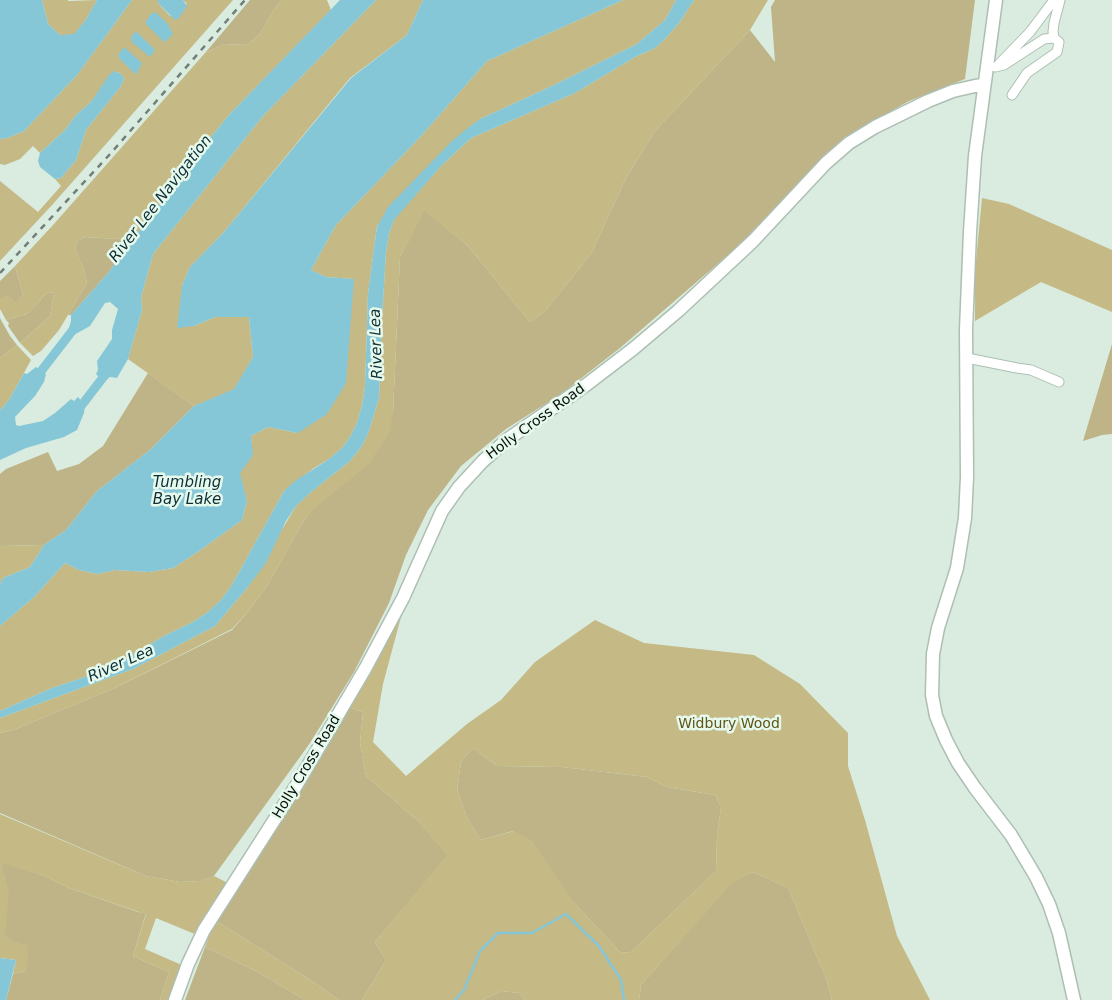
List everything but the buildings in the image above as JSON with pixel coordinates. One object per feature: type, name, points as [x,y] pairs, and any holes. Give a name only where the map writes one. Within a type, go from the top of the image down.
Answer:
[{"type":"street","points":[[996,0],[991,69],[984,85],[972,194],[968,276],[968,478],[965,518],[956,568],[938,628],[933,654],[932,695],[936,716],[958,763],[1011,835],[1045,896],[1059,933],[1074,1000]]},
{"type":"street","points":[[991,69],[1030,32],[1054,0]]},
{"type":"street","points":[[1054,38],[1054,22],[1060,0]]},
{"type":"street","points":[[991,69],[1004,65],[1044,38],[1054,38],[1059,42],[1057,52],[1027,73],[1012,95]]},
{"type":"street","name":"Holly Cross Road","points":[[175,1000],[188,964],[207,925],[296,786],[366,669],[403,598],[442,511],[459,486],[477,467],[508,440],[586,386],[678,311],[746,248],[826,163],[849,144],[875,127],[928,101],[953,91],[984,85]]},
{"type":"street","points":[[967,358],[1031,370],[1059,382]]},
{"type":"shaded area","points":[[250,0],[281,0],[260,34],[247,45],[224,44],[205,53]]},
{"type":"shaded area","points":[[775,0],[975,0],[965,79],[909,101],[856,131],[827,154],[736,248],[620,348],[561,394],[506,429],[461,466],[428,510],[406,555],[389,603],[354,672],[310,743],[214,876],[201,881],[180,882],[146,876],[0,813],[0,733],[16,729],[117,687],[232,630],[267,586],[304,520],[393,413],[400,257],[424,210],[467,245],[530,322],[546,310],[591,254],[626,178],[655,131],[750,30],[775,62],[771,7]]},
{"type":"shaded area","points":[[86,237],[133,240],[108,273],[71,315],[68,315],[87,283],[84,269],[75,250],[77,241]]},
{"type":"shaded area","points":[[15,266],[23,295],[15,303],[0,298],[0,281]]},
{"type":"shaded area","points":[[48,292],[54,293],[50,316],[20,343],[6,320],[27,314]]},
{"type":"shaded area","points":[[0,318],[17,345],[0,358]]},
{"type":"shaded area","points":[[1112,344],[1112,434],[1083,441]]},
{"type":"shaded area","points":[[148,373],[194,406],[150,450],[97,491],[66,530],[44,545],[0,546],[0,474],[6,469],[48,452],[57,471],[79,464],[103,446]]},
{"type":"shaded area","points":[[348,707],[363,712],[360,743],[366,776],[418,821],[448,855],[375,942],[386,960],[362,1000],[339,1000],[215,920]]},
{"type":"shaded area","points":[[473,748],[497,766],[562,767],[647,777],[667,787],[715,795],[721,807],[717,836],[716,871],[630,953],[620,952],[575,904],[513,831],[481,840],[467,818],[457,790],[461,762]]},
{"type":"shaded area","points":[[1,862],[45,876],[69,888],[138,912],[146,913],[133,956],[169,972],[160,1000],[6,1000],[13,974],[26,971],[11,941],[5,936]]},
{"type":"shaded area","points":[[753,872],[788,888],[826,978],[832,1000],[639,1000],[641,985],[731,883]]},
{"type":"shaded area","points":[[205,947],[256,971],[305,1000],[185,1000]]},
{"type":"shaded area","points":[[501,991],[519,993],[525,1000],[483,1000]]},
{"type":"green space","points":[[42,0],[97,0],[85,21],[74,35],[60,35],[48,24]]},
{"type":"green space","points":[[132,0],[158,0],[158,3],[170,16],[187,4],[183,0],[233,0],[53,204],[0,261],[0,181],[38,212],[61,186],[55,179],[61,178],[76,160],[86,130],[121,86],[124,79],[117,72],[91,102],[77,114],[65,130],[40,153],[33,146],[20,159],[5,165],[0,164],[0,139],[24,131],[77,75]]},
{"type":"green space","points":[[281,0],[327,0],[331,10],[229,115],[185,169],[133,240],[86,237],[77,241],[75,250],[84,269],[87,283],[59,330],[41,351],[33,356],[20,343],[50,316],[54,293],[48,292],[27,314],[6,320],[0,309],[0,298],[9,295],[15,302],[23,295],[15,266],[205,53],[224,44],[247,45],[260,34]]},
{"type":"green space","points":[[376,0],[423,0],[407,35],[350,78],[224,232],[190,267],[182,286],[194,326],[215,317],[249,317],[253,357],[234,390],[194,406],[128,359],[142,310],[141,297],[153,254],[263,116]]},
{"type":"green space","points":[[623,0],[676,0],[665,20],[637,44],[480,119],[377,226],[368,294],[365,387],[357,423],[342,448],[284,491],[232,585],[221,600],[193,622],[164,636],[119,663],[52,688],[0,711],[0,626],[34,597],[65,563],[79,570],[97,574],[115,570],[149,572],[173,568],[242,520],[247,501],[239,473],[252,455],[251,436],[268,427],[298,433],[350,323],[353,279],[326,277],[311,270],[336,225],[421,136],[487,61]]},
{"type":"green space","points":[[694,0],[768,0],[750,30],[655,131],[626,178],[591,254],[546,310],[530,322],[467,245],[424,211],[400,257],[393,413],[389,433],[369,464],[316,507],[304,520],[267,586],[247,613],[232,629],[117,687],[16,729],[0,733],[0,718],[133,669],[215,626],[247,588],[296,506],[350,461],[362,446],[369,431],[379,398],[386,252],[389,233],[394,220],[401,210],[441,166],[471,138],[575,93],[635,57],[655,48],[679,23]]},
{"type":"green space","points":[[982,198],[1009,204],[1112,250],[1112,312],[1041,282],[975,321],[975,271]]},
{"type":"green space","points":[[17,345],[31,360],[9,400],[0,410],[0,358]]},
{"type":"green space","points":[[44,545],[30,567],[3,578],[0,584],[0,546]]},
{"type":"green space","name":"Widbury Wood","points":[[401,617],[383,684],[373,742],[406,776],[467,724],[501,700],[535,662],[595,620],[644,643],[754,655],[800,684],[848,733],[848,766],[897,936],[930,1000],[832,1000],[826,978],[788,888],[753,872],[731,884],[641,985],[639,1000],[525,1000],[519,993],[501,991],[483,1000],[362,1000],[386,960],[375,942],[447,855],[418,821],[366,776],[360,743],[363,712],[348,707]],"holes":[[[473,748],[497,766],[562,767],[647,777],[667,787],[715,795],[721,807],[717,836],[716,871],[630,953],[620,952],[575,904],[532,841],[514,831],[481,840],[467,818],[457,790],[461,762]]]},
{"type":"green space","points":[[0,814],[146,876],[180,882],[201,881],[214,876],[228,883],[197,935],[156,918],[145,949],[184,966],[171,1000],[160,1000],[169,972],[133,956],[146,914],[69,888],[45,876],[1,863],[9,893],[5,936],[11,941],[27,945],[28,960],[26,971],[13,974],[16,960],[0,958]]},
{"type":"green space","points":[[215,920],[339,1000],[305,1000],[256,971],[205,947]]},
{"type":"water","points":[[0,0],[42,0],[48,24],[60,35],[74,34],[85,21],[97,0],[132,0],[77,75],[24,131],[0,139]]},
{"type":"water","points":[[158,0],[183,0],[187,6],[179,18],[175,20],[158,3]]},
{"type":"water","points":[[340,0],[376,0],[263,116],[153,254],[141,297],[142,310],[128,359],[117,378],[110,377],[103,381],[96,374],[98,370],[97,361],[112,339],[112,330],[118,309],[110,302],[105,303],[90,326],[72,336],[68,331],[71,315],[108,273],[185,169],[229,115]]},
{"type":"water","name":"Tumbling Bay Lake","points":[[423,0],[623,0],[487,61],[421,136],[336,225],[311,270],[326,277],[354,279],[346,383],[327,414],[298,433],[268,427],[251,436],[253,455],[240,473],[247,501],[242,520],[173,568],[149,572],[115,570],[97,574],[79,570],[65,563],[34,597],[0,626],[0,584],[3,578],[30,567],[44,545],[66,530],[97,491],[150,450],[194,406],[234,389],[253,357],[249,317],[215,317],[194,326],[177,328],[182,286],[190,267],[224,232],[351,78],[407,35]]},
{"type":"water","name":"River Lea","points":[[676,0],[694,0],[679,23],[655,48],[635,57],[575,93],[471,138],[441,166],[394,220],[389,233],[386,252],[379,398],[369,431],[362,446],[350,461],[296,506],[286,521],[266,563],[215,626],[133,669],[0,718],[0,711],[52,688],[119,663],[164,636],[193,622],[221,600],[232,585],[284,491],[342,448],[357,423],[365,387],[368,294],[377,227],[388,207],[452,141],[480,119],[637,44],[665,20]]},
{"type":"water","points":[[155,12],[167,23],[173,34],[165,42],[146,24],[151,14]]},
{"type":"water","points":[[135,32],[155,50],[150,57],[132,42],[131,37]]},
{"type":"water","points":[[124,47],[142,63],[135,74],[118,55]]},
{"type":"water","points":[[114,71],[121,74],[124,79],[121,86],[86,130],[76,160],[61,178],[55,179],[40,167],[38,161],[40,153],[91,102],[109,75]]},
{"type":"water","points":[[67,335],[71,338],[51,362],[47,359]]},
{"type":"water","points":[[36,367],[46,374],[44,382],[35,396],[15,417],[16,425],[43,421],[71,399],[74,401],[78,397],[85,404],[84,413],[77,430],[64,437],[26,448],[0,460],[0,410],[9,400],[24,373],[27,374]]},
{"type":"water","points":[[0,958],[16,960],[6,1000],[0,1000]]},
{"type":"waterway","name":"River Lee Navigation","points":[[35,379],[76,326]]},
{"type":"waterway","points":[[78,410],[108,371]]},
{"type":"waterway","points":[[455,1000],[464,990],[480,951],[498,933],[532,933],[566,914],[599,946],[621,980],[624,1000]]},
{"type":"railway","points":[[0,273],[111,153],[245,0]]}]
